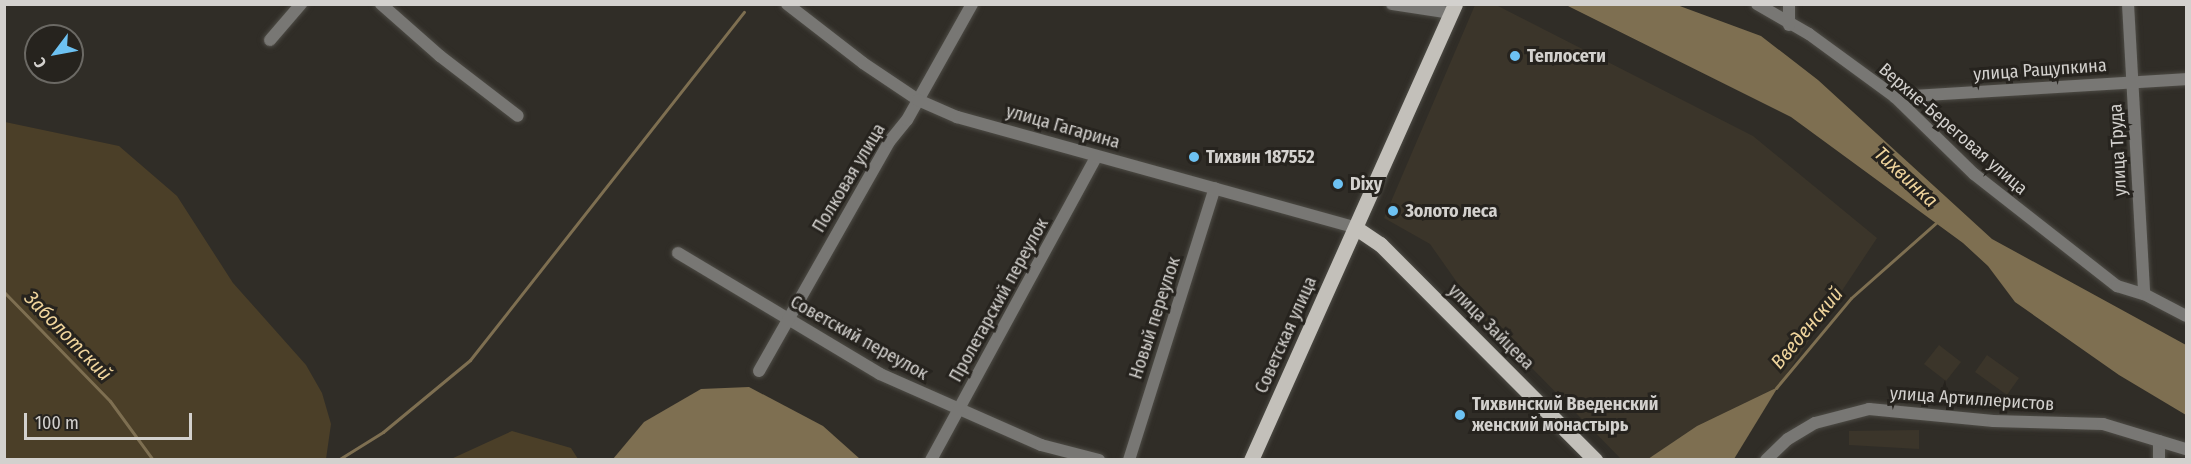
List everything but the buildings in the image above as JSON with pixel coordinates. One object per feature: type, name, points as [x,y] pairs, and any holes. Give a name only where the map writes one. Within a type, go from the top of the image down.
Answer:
[{"type":"main road","name":"Советская улица","points":[[1251,459],[1453,9]]},
{"type":"main road","name":"улица Зайцева","points":[[1356,228],[1380,244],[1594,459]]},
{"type":"street","points":[[270,40],[301,4]]},
{"type":"street","points":[[381,4],[440,56],[518,116]]},
{"type":"street","name":"улица Гагарина","points":[[787,4],[918,100],[957,117],[1356,228]]},
{"type":"street","name":"Полковая улица","points":[[759,371],[889,142],[918,100],[972,4]]},
{"type":"street","points":[[1392,4],[1453,9]]},
{"type":"street","name":"Верхне-Береговая улица","points":[[1757,4],[1789,25],[1809,34],[1895,97],[1974,174],[2117,286],[2144,294],[2187,316]]},
{"type":"street","points":[[1789,4],[1789,25]]},
{"type":"street","name":"улица Труда","points":[[2128,4],[2144,294]]},
{"type":"street","name":"улица Ращупкина","points":[[1895,97],[2187,79]]},
{"type":"street","name":"Пролетарский переулок","points":[[931,459],[1097,156]]},
{"type":"street","name":"Новый переулок","points":[[1129,459],[1215,188]]},
{"type":"street","name":"Советский переулок","points":[[678,253],[880,375],[1041,446],[1099,459]]},
{"type":"street","name":"улица Артиллеристов","points":[[1766,459],[1788,439],[1815,423],[1869,409],[1993,421],[2103,424],[2187,449]]},
{"type":"street","points":[[2159,441],[2159,459]]},
{"type":"shaded area","points":[[1494,4],[1753,136],[1877,238],[1778,387],[1697,426],[1648,459],[1622,460],[1480,315],[1430,244],[1384,218],[1475,5]]},
{"type":"shaded area","points":[[5,122],[119,146],[177,196],[233,283],[306,365],[322,393],[331,424],[326,459],[5,459]]},
{"type":"shaded area","points":[[1939,345],[1961,362],[1946,381],[1924,364]]},
{"type":"shaded area","points":[[1987,355],[2019,378],[2007,395],[1975,372]]},
{"type":"shaded area","points":[[1919,430],[1919,449],[1849,445],[1849,431]]},
{"type":"shaded area","points":[[512,431],[571,448],[578,459],[451,459]]},
{"type":"water","name":"Тихвинка","points":[[1566,5],[1677,5],[1761,36],[1818,80],[1992,239],[2186,345],[2186,415],[2119,375],[2015,302],[1988,266],[1963,243],[1791,117]]},
{"type":"water","points":[[749,387],[823,426],[860,459],[613,459],[644,422],[701,389]]},
{"type":"water","points":[[1778,387],[1734,459],[1648,459],[1697,426]]},
{"type":"waterway","points":[[338,460],[383,432],[470,360],[744,12]]},
{"type":"waterway","name":"Введенский","points":[[1776,388],[1851,298],[1938,221]]},
{"type":"waterway","name":"Заболотский","points":[[4,292],[110,401],[153,460]]},
{"type":"place","name":"Теплосети","points":[[1515,56]]},
{"type":"place","name":"Тихвин 187552","points":[[1194,157]]},
{"type":"place","name":"Dixy","points":[[1338,184]]},
{"type":"place","name":"Золото леса","points":[[1393,211]]},
{"type":"place","name":"Тихвинский Введенский женский монастырь","points":[[1460,415]]}]
